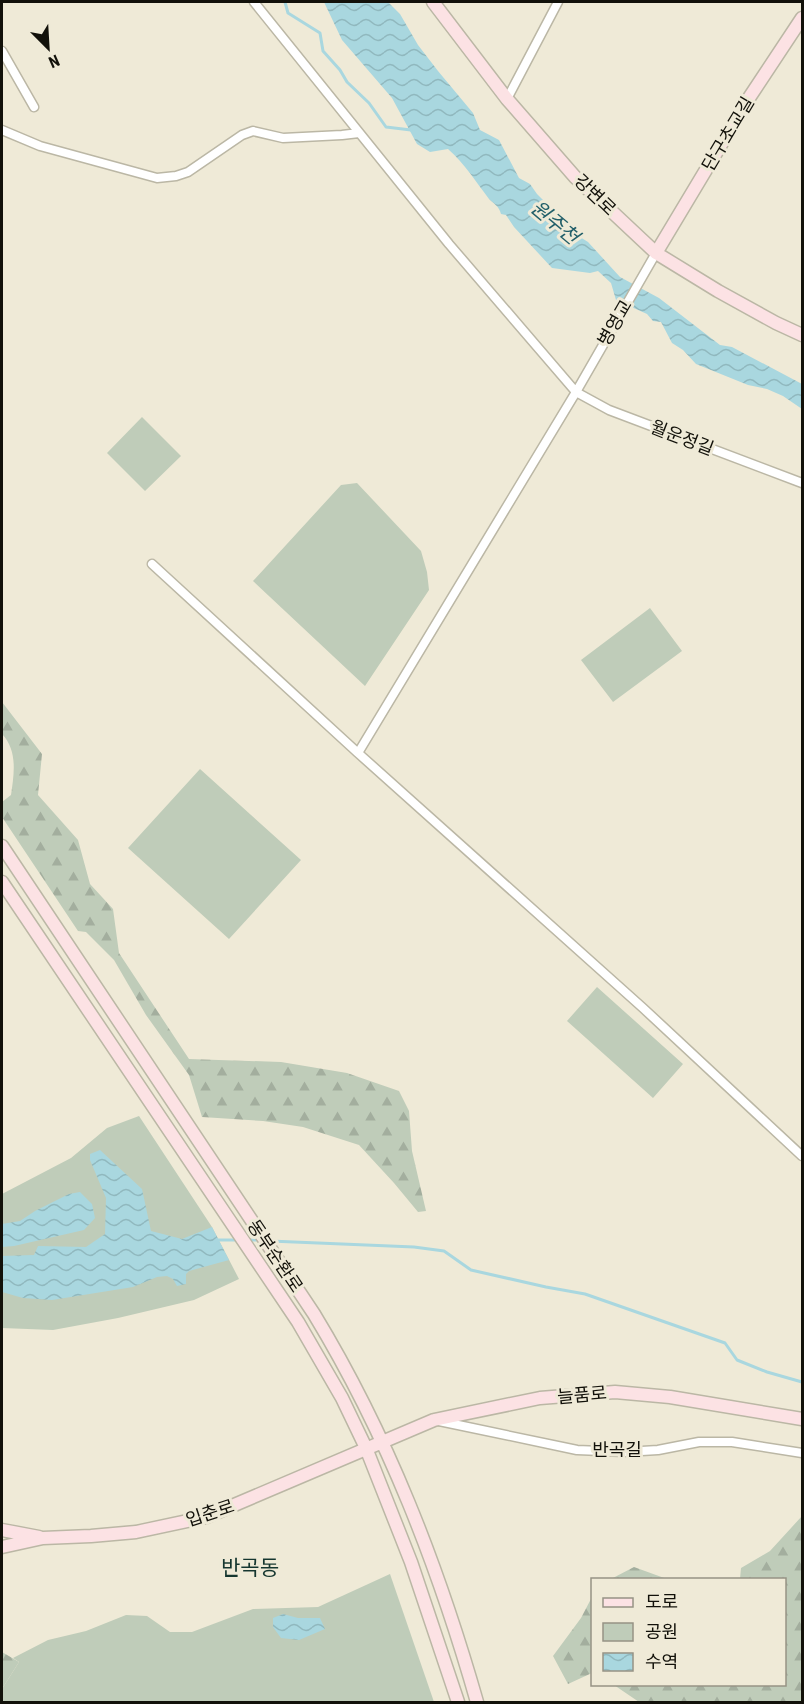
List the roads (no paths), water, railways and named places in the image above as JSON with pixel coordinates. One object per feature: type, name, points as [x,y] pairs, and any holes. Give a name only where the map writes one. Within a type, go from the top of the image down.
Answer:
[{"type":"street","points":[[254,2],[449,244],[576,392],[358,753]]},
{"type":"street","name":"강변로","points":[[433,2],[507,99],[575,177],[656,253],[718,291],[802,335]]},
{"type":"street","points":[[507,99],[558,2]]},
{"type":"street","name":"단구초교길","points":[[656,253],[749,98],[802,18]]},
{"type":"street","points":[[2,51],[34,107]]},
{"type":"street","points":[[2,130],[40,146],[157,178],[188,172],[242,135],[253,131],[282,138],[359,133]]},
{"type":"street","name":"병영교","points":[[576,392],[656,253]]},
{"type":"street","name":"월운정길","points":[[576,392],[609,410],[802,483]]},
{"type":"street","points":[[152,564],[802,1156]]},
{"type":"street","name":"동부순환로","points":[[2,846],[340,1356],[383,1441],[430,1556],[473,1701]]},
{"type":"street","name":"동부순환로","points":[[2,882],[298,1322],[324,1366],[366,1448],[411,1562],[458,1702]]},
{"type":"street","name":"늘품로","points":[[366,1448],[434,1420],[540,1398],[615,1392],[670,1397],[802,1419]]},
{"type":"street","name":"반곡길","points":[[434,1420],[577,1450],[647,1450],[699,1442],[732,1442],[802,1454]]},
{"type":"street","name":"입춘로","points":[[2,1547],[43,1538],[136,1532],[206,1517],[313,1473],[366,1448]]},
{"type":"street","name":"입춘로","points":[[2,1530],[43,1538]]},
{"type":"water","name":"원주천","points":[[324,2],[388,2],[400,14],[418,45],[473,113],[480,130],[499,140],[519,178],[530,184],[537,194],[580,237],[588,242],[620,277],[659,298],[720,345],[732,347],[802,384],[802,409],[783,396],[767,389],[748,385],[696,364],[683,350],[672,343],[661,322],[653,321],[647,314],[616,300],[611,283],[598,271],[590,273],[552,268],[514,227],[506,215],[501,214],[498,207],[448,149],[430,152],[417,144],[392,98],[342,40]]},
{"type":"water","points":[[100,1150],[142,1189],[151,1231],[182,1239],[212,1227],[229,1260],[189,1271],[186,1274],[186,1284],[177,1286],[173,1279],[167,1276],[157,1277],[133,1287],[52,1300],[23,1298],[2,1292],[2,1256],[34,1255],[38,1246],[86,1247],[105,1234],[106,1198],[90,1160],[90,1154]]},
{"type":"water","points":[[80,1192],[92,1204],[95,1218],[84,1230],[2,1247],[2,1224],[20,1221],[69,1194]]},
{"type":"water","points":[[283,1614],[298,1618],[320,1618],[325,1629],[299,1640],[281,1638],[273,1627],[273,1618]]},
{"type":"waterway","points":[[285,2],[288,13],[320,33],[323,51],[340,70],[347,82],[369,103],[386,127],[411,130]]},
{"type":"waterway","points":[[216,1240],[237,1240]]},
{"type":"waterway","points":[[246,1240],[261,1240]]},
{"type":"waterway","points":[[270,1241],[414,1247],[444,1251],[471,1270],[585,1294],[725,1343],[737,1360],[802,1382]]},
{"type":"district","name":"반곡동","points":[[250,1568]]}]
